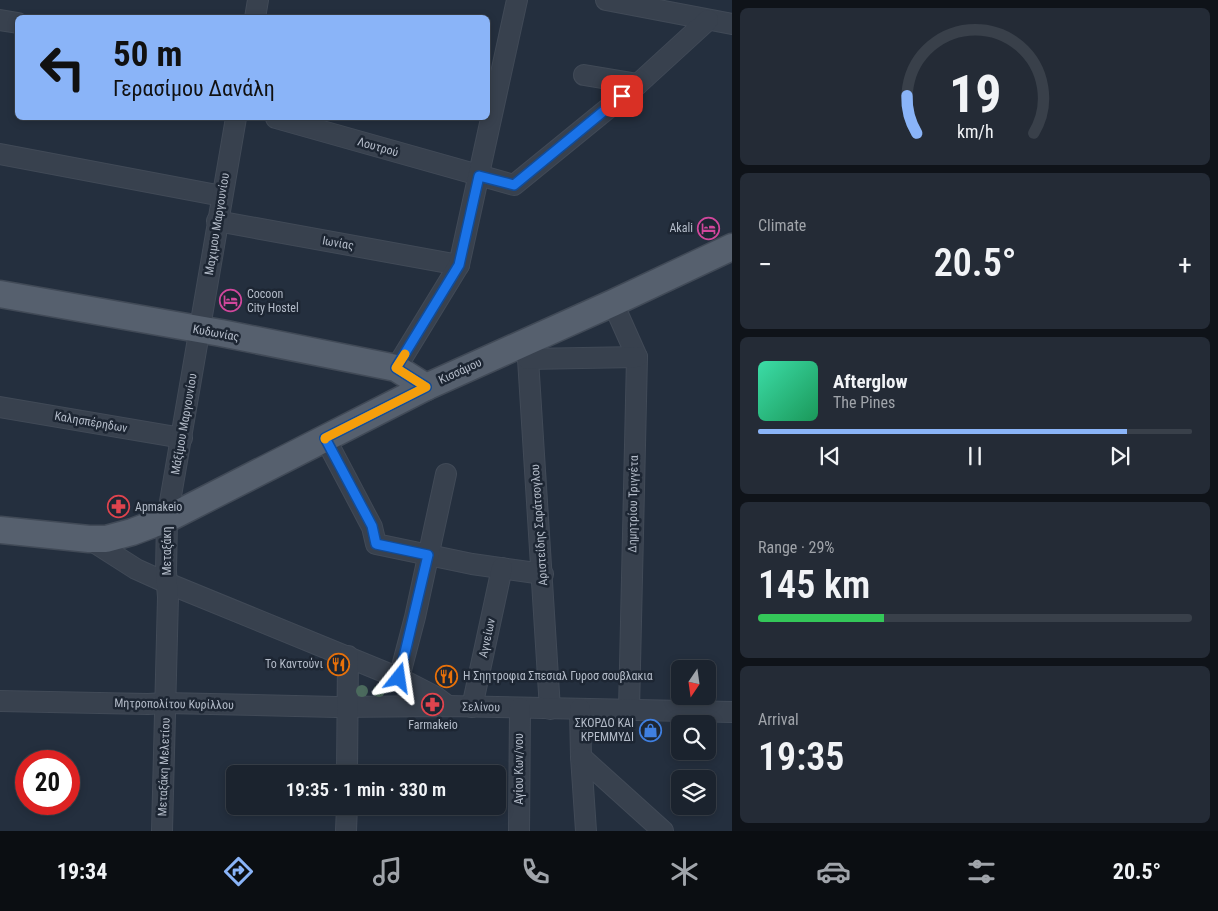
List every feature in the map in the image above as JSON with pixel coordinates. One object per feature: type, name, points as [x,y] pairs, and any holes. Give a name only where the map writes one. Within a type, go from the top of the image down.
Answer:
[{"type":"main road","name":"Κισσάμου","points":[[0,530],[106,539],[167,519],[426,387],[524,351],[613,303],[732,247]]},
{"type":"main road","name":"Κυδωνίας","points":[[0,294],[396,368],[426,387]]},
{"type":"street","points":[[255,15],[258,0]]},
{"type":"street","points":[[396,368],[459,265],[517,0]]},
{"type":"street","points":[[606,0],[633,3],[732,24]]},
{"type":"street","points":[[0,20],[15,22]]},
{"type":"street","points":[[584,75],[638,84],[708,20]]},
{"type":"street","name":"Λουτρού","points":[[283,120],[514,185],[638,84]]},
{"type":"street","name":"Μαχιμου Mαργουνίου","points":[[200,330],[236,120]]},
{"type":"street","points":[[0,154],[222,196]]},
{"type":"street","name":"Ιωνίας","points":[[217,221],[459,265]]},
{"type":"street","name":"Δημητρίου Τριγγέτα","points":[[613,303],[637,357],[629,710]]},
{"type":"street","name":"Μάξίμου Mαργουνίου","points":[[167,519],[200,330]]},
{"type":"street","name":"Κισσάμου","points":[[524,351],[637,357]]},
{"type":"street","name":"Αριστείδης Σαράτσογλου","points":[[524,351],[543,574],[550,709]]},
{"type":"street","name":"Καλησπέρηδων","points":[[0,407],[182,438]]},
{"type":"street","points":[[325,438],[372,526],[376,544],[472,564],[543,574]]},
{"type":"street","points":[[399,678],[446,474]]},
{"type":"street","name":"Μεταξάκη","points":[[167,519],[167,583]]},
{"type":"street","name":"Σελίνου","points":[[89,539],[136,569],[399,678],[436,697],[448,706],[732,712]]},
{"type":"street","name":"Αγνείων","points":[[472,707],[502,568]]},
{"type":"street","name":"Μεταξάκη Μελετίου","points":[[162,831],[167,583]]},
{"type":"street","points":[[347,765],[348,656]]},
{"type":"street","name":"Μητροπολίτου Κυρίλλου","points":[[0,701],[348,707],[448,706]]},
{"type":"street","name":"Αγίου Κων/νου","points":[[519,831],[520,708]]},
{"type":"street","points":[[580,709],[586,831]]},
{"type":"street","points":[[581,756],[663,831]]},
{"type":"street","points":[[346,831],[347,815]]},
{"type":"slow traffic","points":[[325,439],[426,387],[396,368],[405,354]]},
{"type":"place","name":"Akali","points":[[709,228]]},
{"type":"place","name":"Cocoon City Hostel","points":[[231,301]]},
{"type":"place","name":"Apmakeio","points":[[119,507]]},
{"type":"place","name":"Το Καντούνι","points":[[339,664]]},
{"type":"place","name":"Η Σηητροφια Σπεσιαλ Γυροσ σουβλακια","points":[[447,676]]},
{"type":"place","name":"Farmakeio","points":[[433,704]]},
{"type":"place","name":"ΣΚΟΡΔΟ ΚΑΙ ΚΡΕΜΜΥΔΙ","points":[[650,730]]},
{"type":"route","points":[[399,678],[415,617],[428,555],[376,544],[372,526],[325,438],[426,387],[396,368],[459,265],[479,176],[514,185],[622,96]]}]
